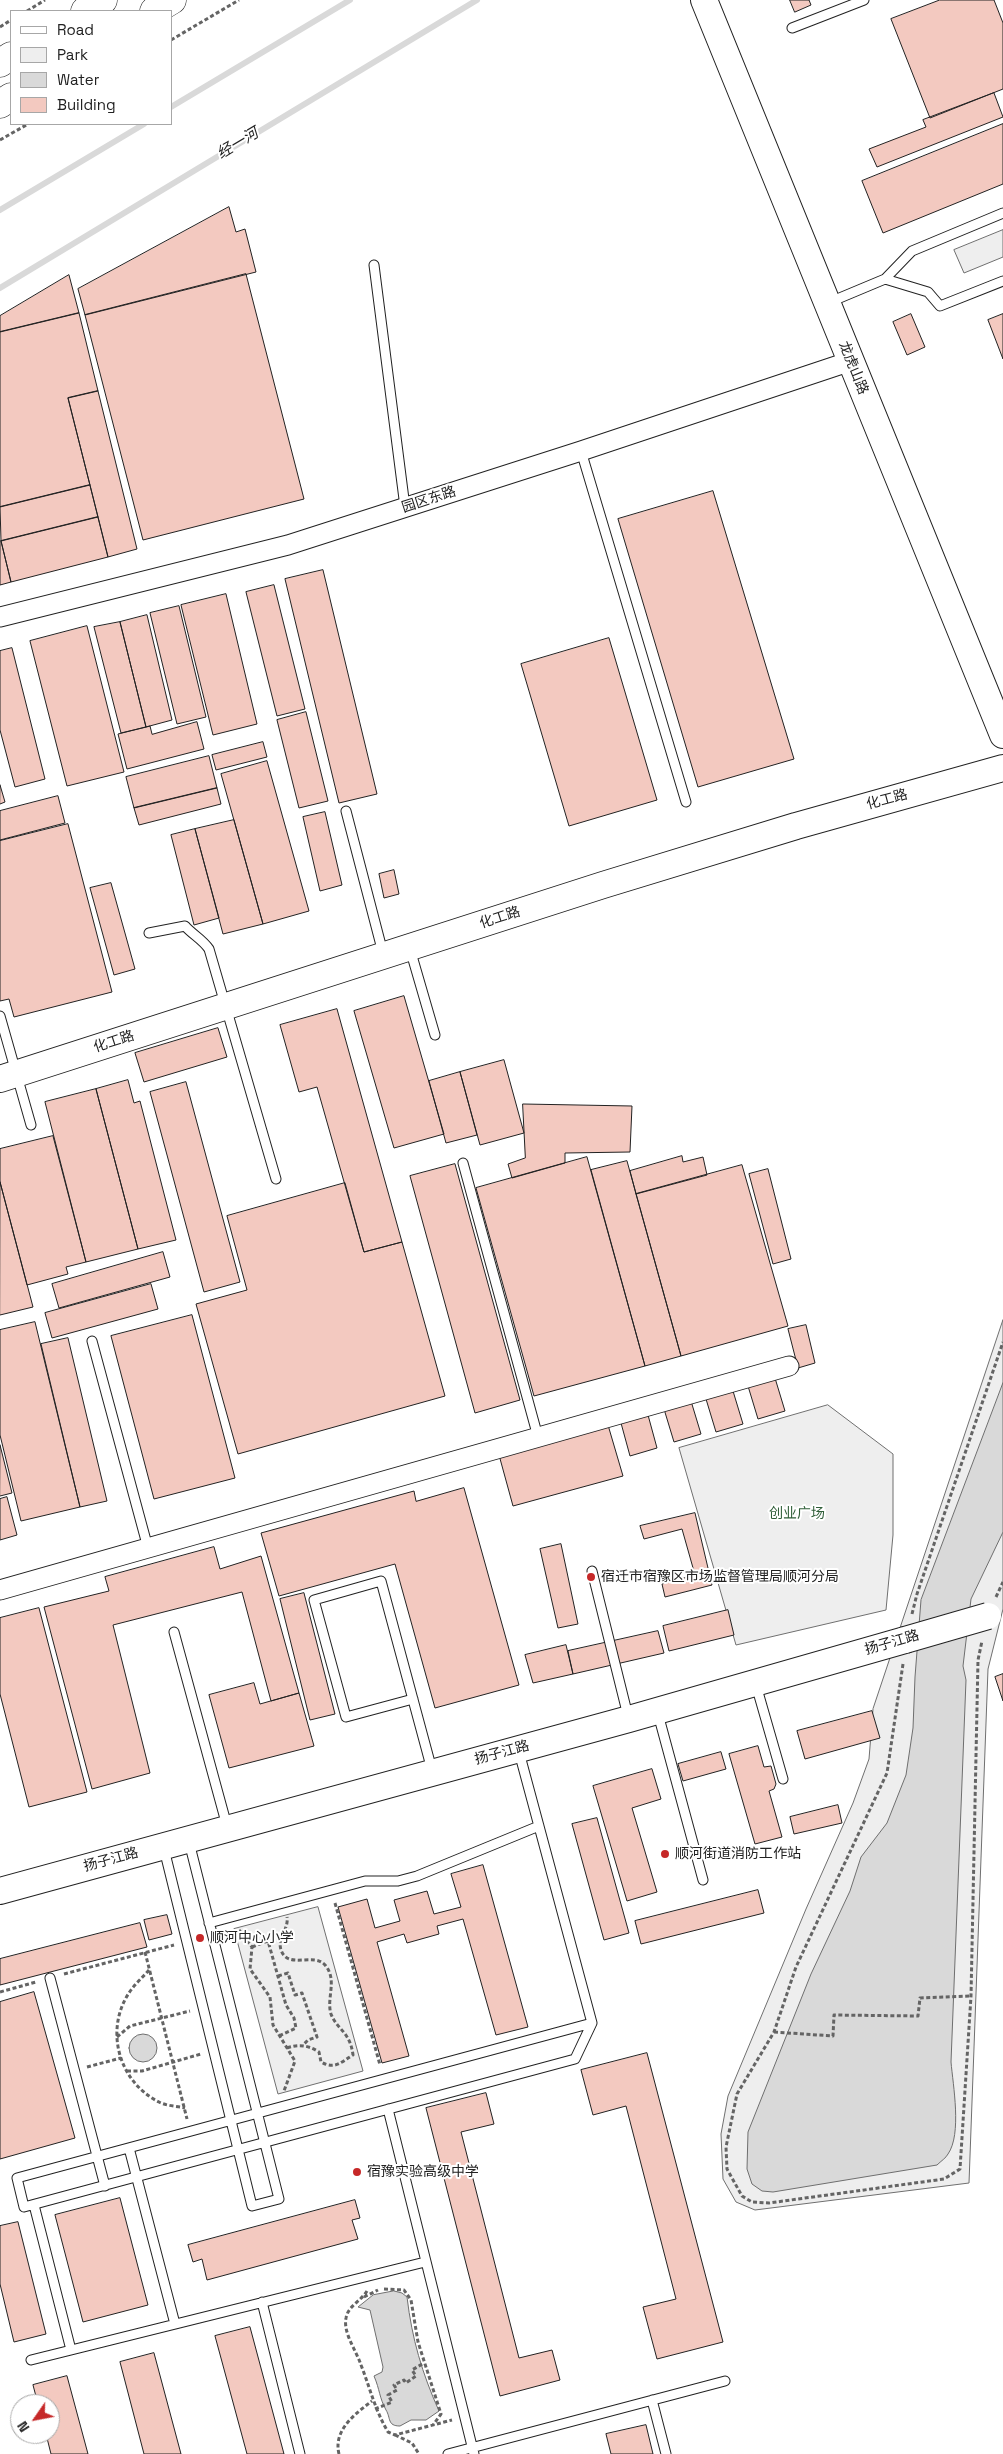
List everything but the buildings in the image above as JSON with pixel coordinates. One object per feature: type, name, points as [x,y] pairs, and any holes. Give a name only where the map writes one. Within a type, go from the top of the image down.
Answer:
[{"type":"main road","points":[[87,10],[104,0]]},
{"type":"main road","points":[[156,10],[172,0]]},
{"type":"street","name":"龙虎山路","points":[[704,0],[1003,735]]},
{"type":"street","name":"园区东路","points":[[0,617],[288,545],[581,451],[851,361]]},
{"type":"street","name":"化工路","points":[[8,1076],[409,947],[796,826],[1003,768]]},
{"type":"street","points":[[0,1590],[789,1366]]},
{"type":"street","name":"扬子江路","points":[[0,1891],[629,1719],[996,1614]]},
{"type":"lane","points":[[792,28],[864,0]]},
{"type":"lane","points":[[827,304],[885,279],[912,250],[1003,213]]},
{"type":"lane","points":[[374,265],[406,508]]},
{"type":"lane","points":[[885,279],[928,292],[940,306],[1003,281]]},
{"type":"lane","points":[[581,451],[686,802]]},
{"type":"lane","points":[[346,811],[384,956]]},
{"type":"lane","points":[[149,933],[185,926],[192,934],[203,940],[209,949],[276,1179]]},
{"type":"lane","points":[[409,947],[435,1035]]},
{"type":"lane","points":[[0,1016],[8,1076],[31,1125]]},
{"type":"lane","points":[[463,1163],[538,1437]]},
{"type":"lane","points":[[92,1341],[148,1548]]},
{"type":"lane","points":[[592,1571],[629,1719]]},
{"type":"lane","points":[[413,1699],[346,1717],[314,1600],[381,1581],[413,1699],[432,1772]]},
{"type":"lane","points":[[174,1632],[228,1829]]},
{"type":"lane","points":[[755,1682],[783,1779]]},
{"type":"lane","points":[[657,1711],[703,1880]]},
{"type":"lane","points":[[518,1749],[592,2023],[575,2060],[24,2207],[17,2178],[592,2023]]},
{"type":"lane","points":[[209,1923],[365,1881],[398,1881],[417,1876],[539,1826]]},
{"type":"lane","points":[[163,1846],[252,2206],[279,2199],[188,1839]]},
{"type":"lane","points":[[50,1978],[105,2186]]},
{"type":"lane","points":[[388,2109],[424,2262],[473,2451]]},
{"type":"lane","points":[[129,2148],[175,2324]]},
{"type":"lane","points":[[34,2205],[71,2350]]},
{"type":"lane","points":[[31,2360],[424,2262]]},
{"type":"lane","points":[[262,2302],[300,2454]]},
{"type":"lane","points":[[448,2454],[473,2451],[725,2381]]},
{"type":"lane","points":[[652,2400],[666,2454]]},
{"type":"path","points":[[29,10],[45,0]]},
{"type":"path","points":[[172,39],[239,0]]},
{"type":"path","points":[[0,140],[26,125]]},
{"type":"path","points":[[1003,1342],[916,1594],[906,1640],[887,1773],[796,1967],[774,2032],[737,2094],[726,2147],[727,2169],[742,2196],[752,2202],[769,2203],[944,2179],[960,2170],[971,1996],[978,1660],[996,1614],[1003,1582]]},
{"type":"path","points":[[331,1890],[384,2080]]},
{"type":"path","points":[[280,1904],[288,1918],[288,1924],[281,1940],[281,1950],[287,1958],[294,1961],[316,1960],[324,1963],[330,1972],[331,2014],[348,2036],[353,2054],[337,2066],[328,2066],[321,2062],[319,2052],[303,2045],[287,2048]]},
{"type":"path","points":[[228,1918],[248,1939],[252,1947],[250,1969],[270,1997],[273,2025],[295,2061],[283,2096],[282,2107]]},
{"type":"path","points":[[0,1992],[186,1941]]},
{"type":"path","points":[[252,1947],[268,1942],[286,2005],[294,2018],[296,2028],[279,2036]]},
{"type":"path","points":[[145,1952],[190,2132]]},
{"type":"path","points":[[150,1970],[131,1990],[122,2008],[116,2030],[120,2058],[142,2091],[160,2102],[185,2108]]},
{"type":"path","points":[[278,1976],[288,1973],[295,1995],[302,1993],[317,2037],[308,2040],[303,2045]]},
{"type":"path","points":[[774,2032],[833,2036],[834,2015],[918,2016],[920,1998],[971,1996]]},
{"type":"path","points":[[116,2037],[130,2026],[203,2008]]},
{"type":"path","points":[[127,2071],[142,2071],[214,2050]]},
{"type":"path","points":[[74,2070],[120,2058]]},
{"type":"path","points":[[363,2298],[367,2291],[370,2275]]},
{"type":"path","points":[[419,2454],[412,2443],[388,2432],[375,2409],[361,2363],[348,2332],[346,2320],[348,2310],[363,2298],[381,2289],[404,2290],[408,2293],[424,2363],[441,2414],[433,2425]]},
{"type":"path","points":[[375,2409],[392,2402],[388,2395],[397,2390],[394,2385],[404,2380],[406,2383],[416,2376],[412,2370],[424,2363]]},
{"type":"path","points":[[339,2454],[339,2438],[344,2427],[372,2401]]},
{"type":"path","points":[[394,2435],[464,2417]]},
{"type":"green space","points":[[1003,230],[1003,257],[964,273],[954,250]]},
{"type":"green space","points":[[1003,1320],[1003,1609],[988,1669],[969,2183],[755,2210],[736,2202],[723,2179],[721,2134],[728,2096],[806,1909],[853,1803],[869,1759],[873,1709]]},
{"type":"green space","name":"创业广场","points":[[828,1405],[893,1454],[893,1535],[886,1610],[736,1645],[679,1448]]},
{"type":"green space","points":[[318,1907],[363,2071],[278,2094],[234,1929]]},
{"type":"water","points":[[1003,1383],[1003,1532],[971,1599],[963,1666],[966,1680],[951,2062],[956,2122],[952,2145],[947,2155],[937,2165],[773,2192],[762,2191],[752,2184],[747,2169],[748,2132],[811,1974],[850,1891],[861,1857],[887,1823],[906,1775],[913,1728],[921,1600]]},
{"type":"water","points":[[143,2034],[153,2038],[157,2048],[153,2058],[143,2062],[133,2058],[129,2048],[133,2038]]},
{"type":"water","points":[[394,2291],[402,2293],[407,2297],[418,2356],[439,2411],[426,2420],[411,2420],[400,2426],[391,2423],[374,2376],[382,2372],[383,2367],[370,2310],[358,2307],[373,2295]]},
{"type":"waterway","name":"经一河","points":[[172,106],[350,0]]},
{"type":"waterway","name":"经一河","points":[[0,288],[477,0]]},
{"type":"waterway","name":"经一河","points":[[0,210],[142,125]]},
{"type":"place","name":"宿迁市宿豫区市场监督管理局顺河分局","points":[[591,1577]]},
{"type":"place","name":"顺河街道消防工作站","points":[[665,1854]]},
{"type":"place","name":"顺河中心小学","points":[[200,1938]]},
{"type":"place","name":"宿豫实验高级中学","points":[[357,2172]]}]
